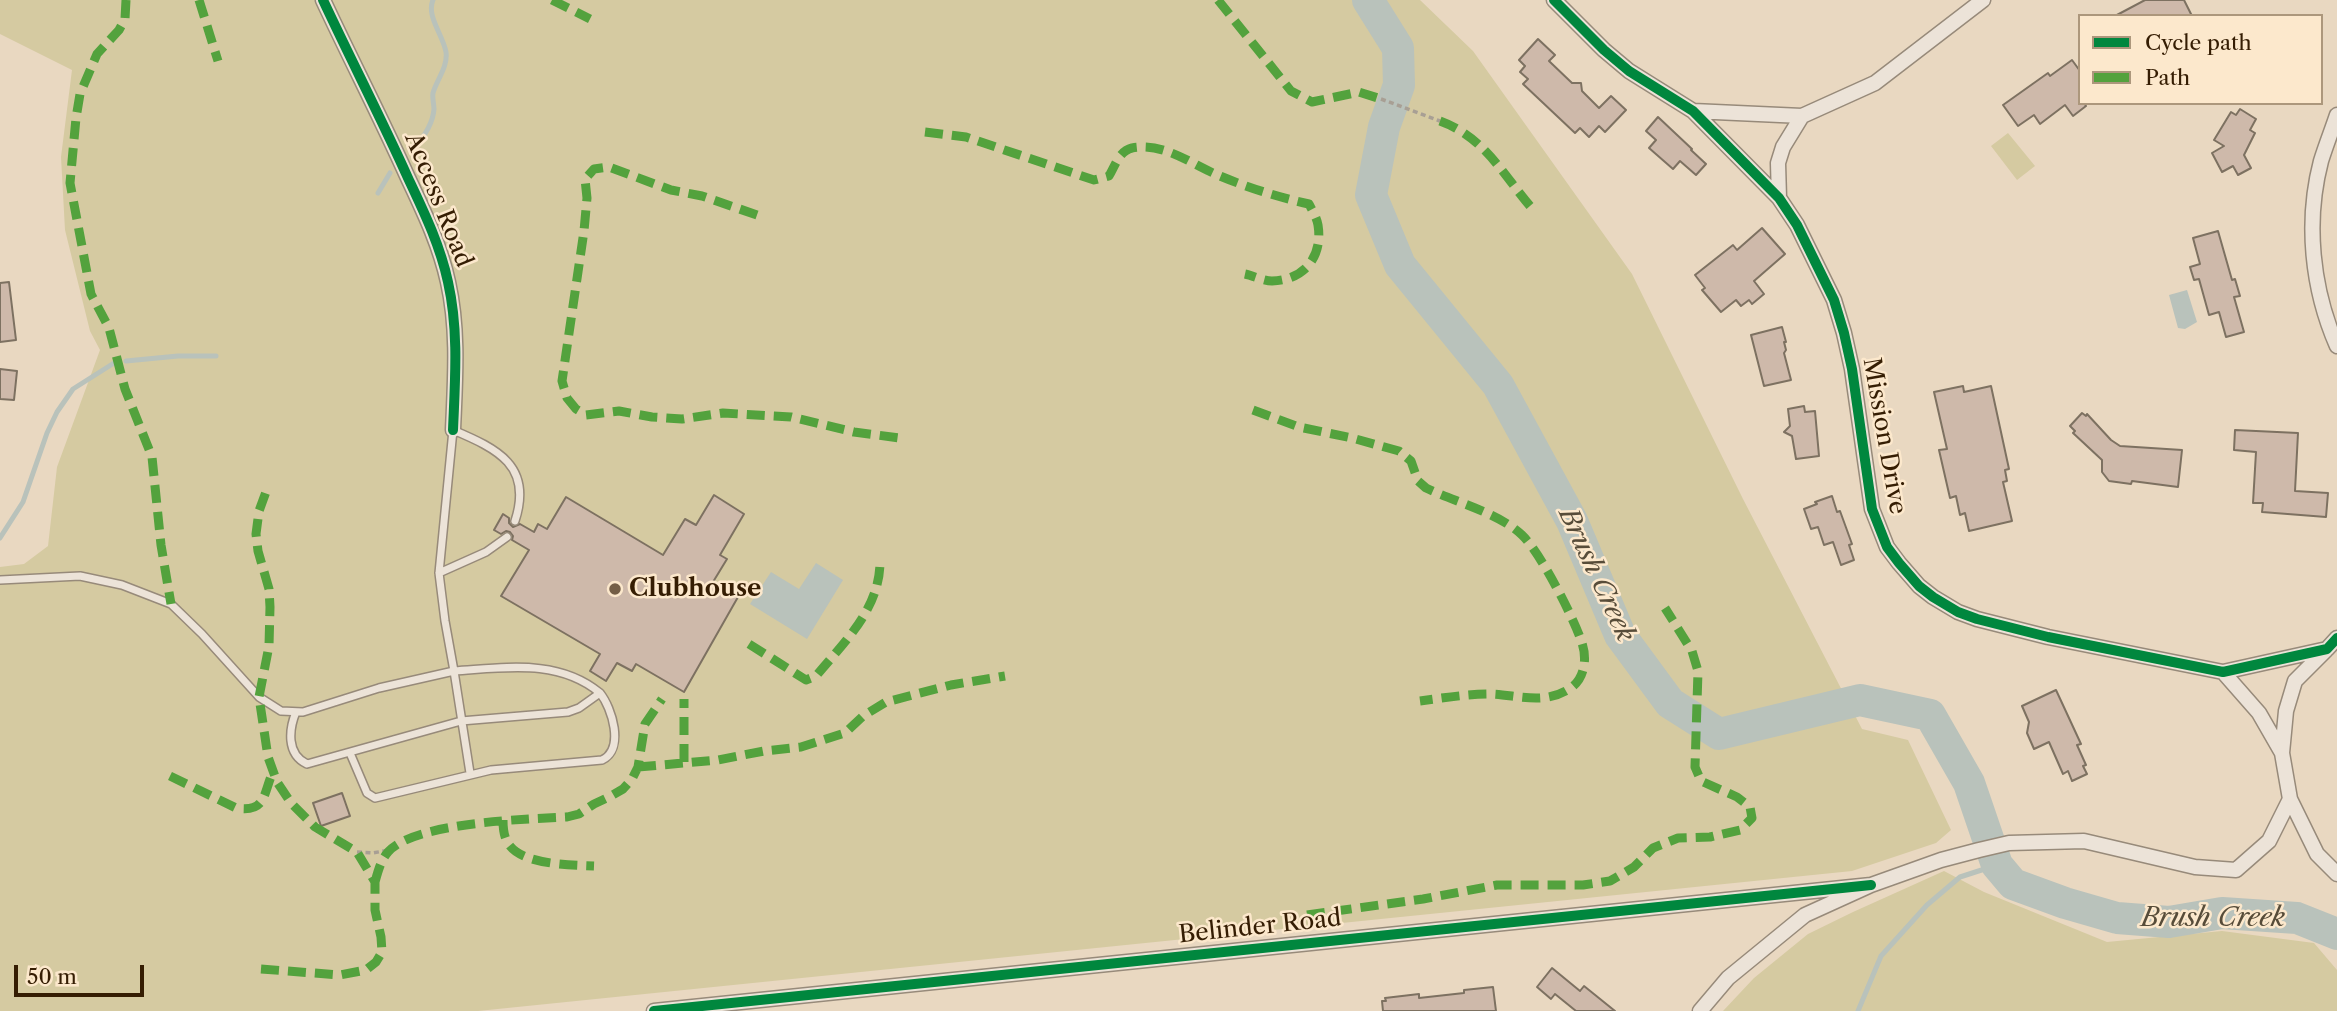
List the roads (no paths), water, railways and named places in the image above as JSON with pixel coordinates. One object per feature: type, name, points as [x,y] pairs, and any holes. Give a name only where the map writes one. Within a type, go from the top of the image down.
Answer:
[{"type":"street","name":"Access Road","points":[[323,0],[424,209],[448,279],[456,356],[453,430]]},
{"type":"street","name":"Mission Drive","points":[[1554,0],[1629,71],[1693,111],[1779,198],[1797,225],[1834,300],[1844,333],[1852,369],[1868,491],[1879,528],[1899,564],[1919,586],[1949,607],[1977,619],[2048,637],[2223,672],[2332,647]]},
{"type":"street","points":[[1693,111],[1802,116],[1875,83],[1983,0]]},
{"type":"street","points":[[2337,115],[2321,162],[2312,228],[2314,266],[2321,304],[2337,346]]},
{"type":"street","points":[[1779,198],[1778,163],[1783,147],[1802,116]]},
{"type":"street","points":[[2337,638],[2332,647],[2295,681],[2286,710],[2282,754],[2290,799],[2317,854],[2337,874]]},
{"type":"street","points":[[2223,672],[2259,713],[2282,754]]},
{"type":"street","points":[[1700,1011],[1728,978],[1805,915],[1871,885],[1941,860],[2009,843],[2084,841],[2196,867],[2236,870],[2269,841],[2290,799]]},
{"type":"street","name":"Belinder Road","points":[[654,1011],[1871,885]]},
{"type":"lane","points":[[470,773],[444,621],[439,573],[453,430],[485,444],[509,463],[520,484],[520,506],[515,521]]},
{"type":"lane","points":[[439,573],[486,552],[507,537]]},
{"type":"lane","points":[[0,580],[80,576],[122,585],[171,604],[259,697],[281,711],[303,712],[379,688],[454,671],[529,666],[575,676],[600,693],[608,703],[614,723],[613,746],[607,758],[470,773],[375,798],[367,793],[350,753]]},
{"type":"lane","points":[[296,712],[289,735],[301,761],[307,764],[461,721],[568,712],[579,708],[600,693]]},
{"type":"waterway","points":[[414,148],[432,120],[433,93],[446,57],[432,12],[433,0]]},
{"type":"waterway","name":"Brush Creek","points":[[1368,0],[1398,48],[1399,85],[1384,127],[1371,195],[1400,265],[1498,385],[1572,521],[1620,635],[1670,703],[1719,734],[1860,700],[1930,715],[1969,783],[1997,865],[2013,884],[2117,918],[2169,922],[2222,913],[2297,918],[2337,934]]},
{"type":"waterway","points":[[378,193],[390,173]]},
{"type":"waterway","points":[[126,361],[178,356],[216,356]]},
{"type":"waterway","points":[[0,538],[23,502],[57,412],[73,389],[114,363]]},
{"type":"waterway","points":[[1858,1011],[1881,956],[1927,905],[1960,877],[1997,865]]},
{"type":"place","name":"Clubhouse","points":[[615,589]]}]
